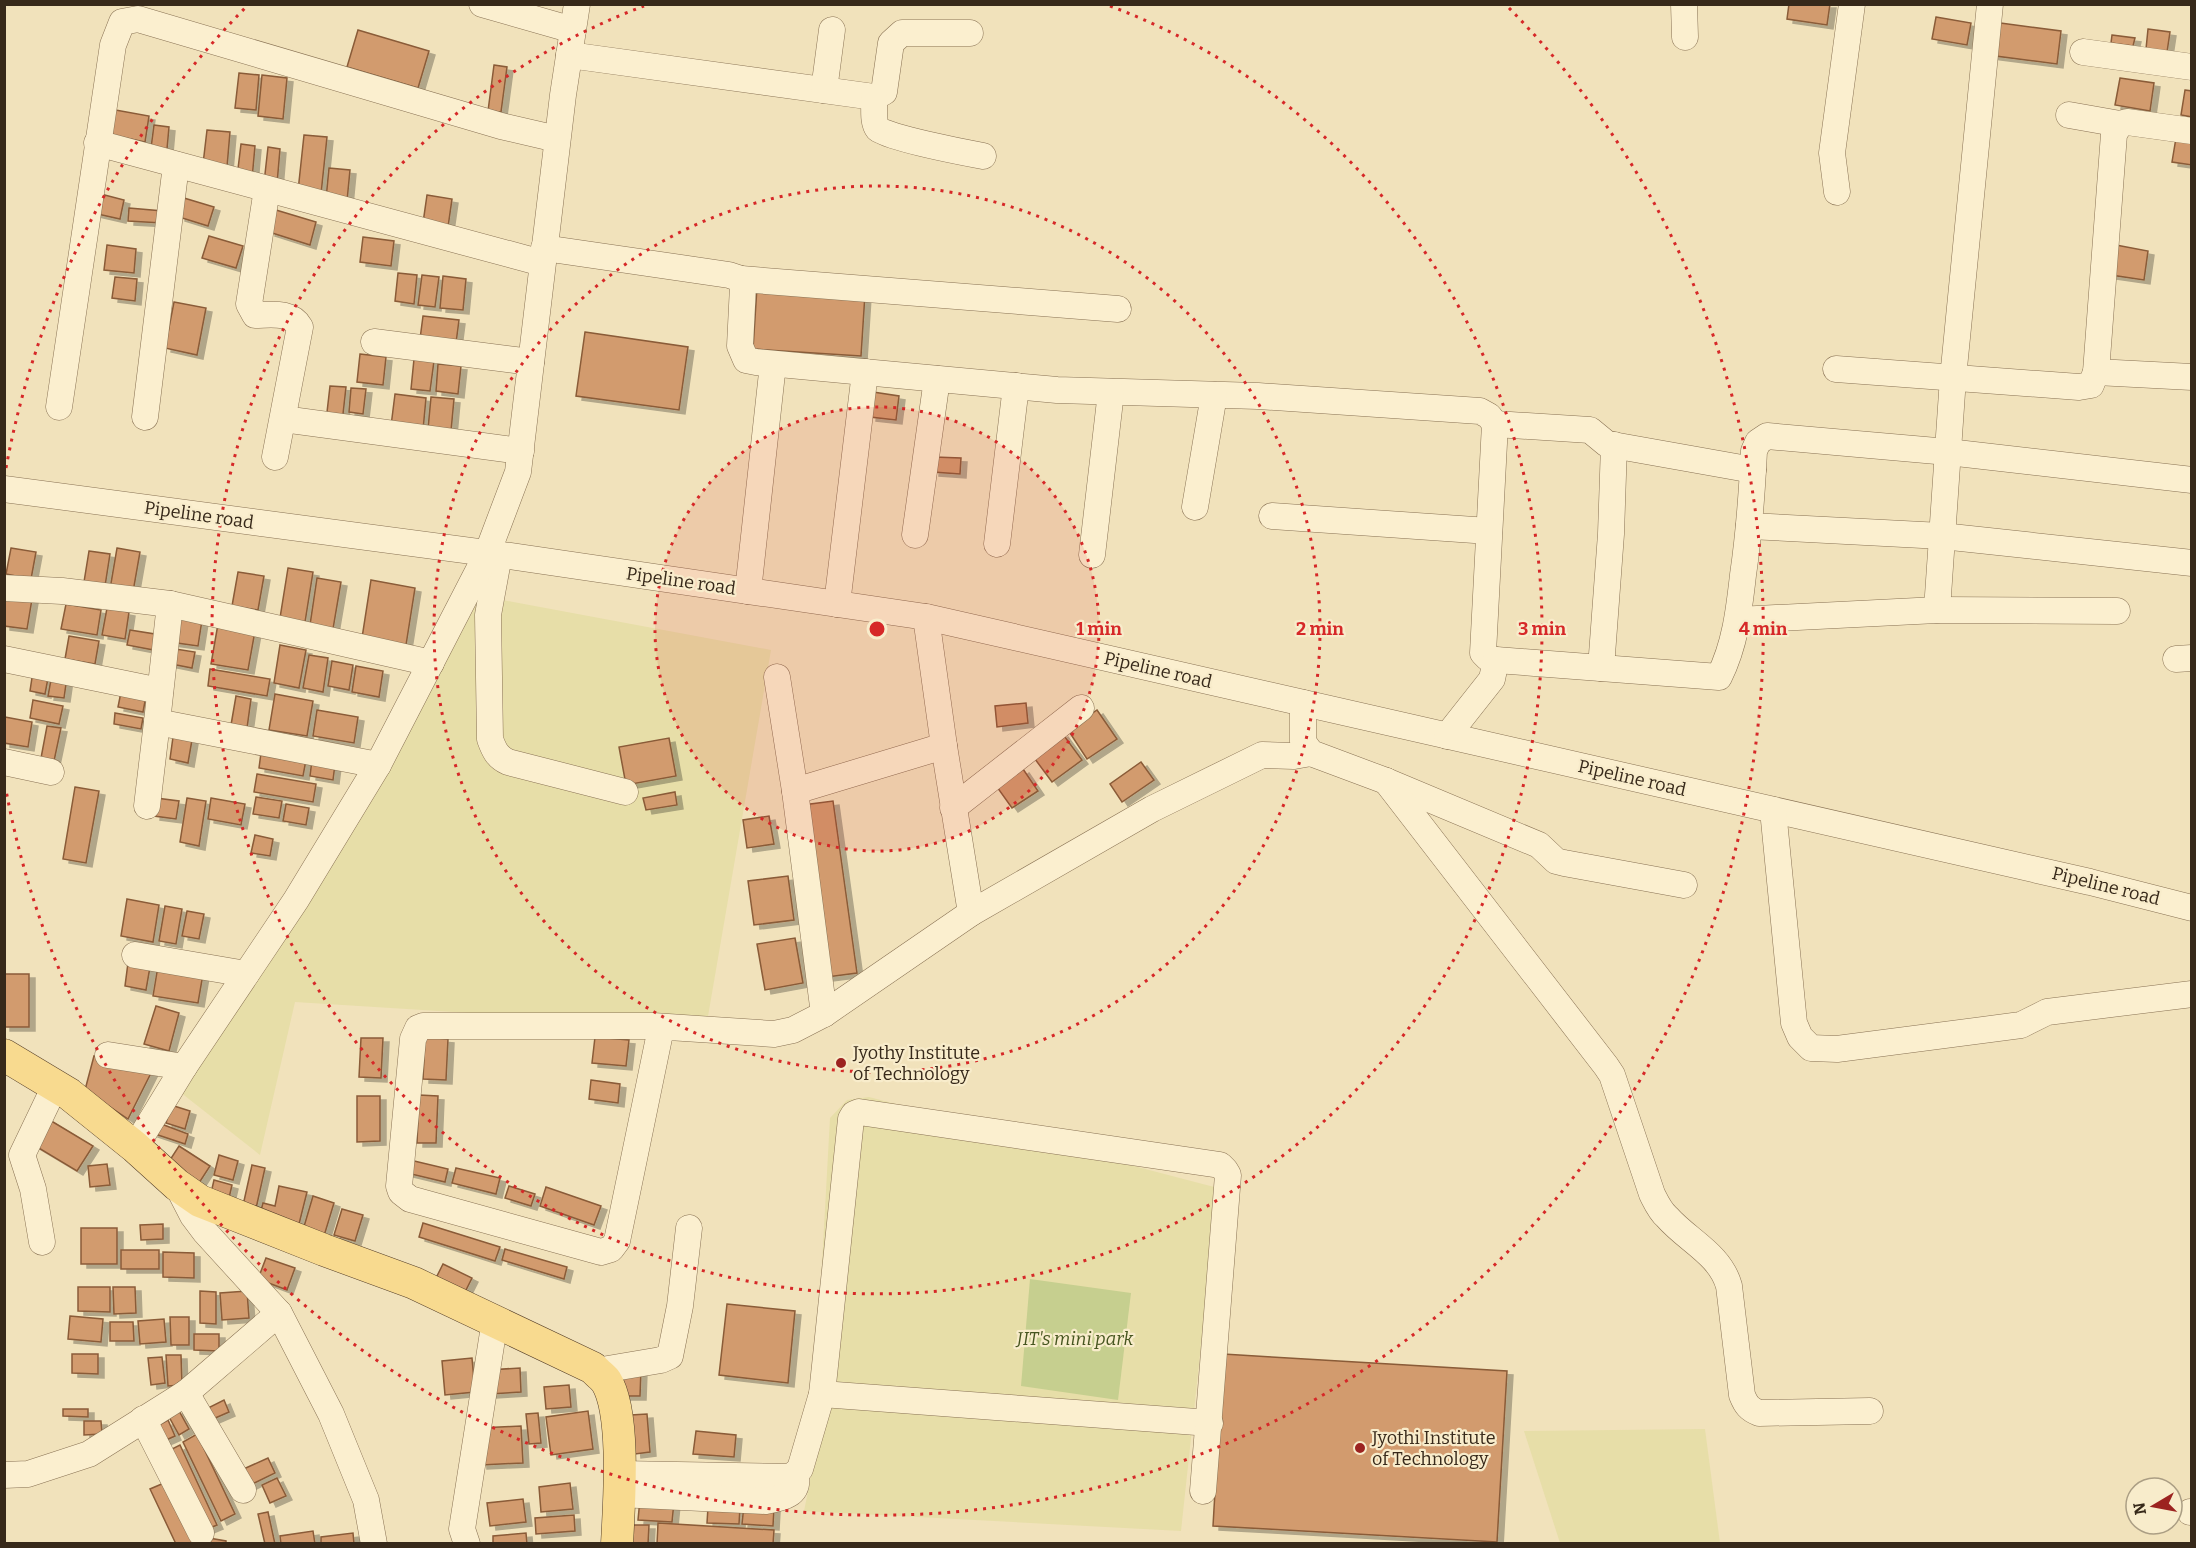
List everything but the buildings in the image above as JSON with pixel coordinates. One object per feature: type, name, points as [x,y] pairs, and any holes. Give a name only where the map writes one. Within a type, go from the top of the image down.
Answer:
[{"type":"main road","points":[[4,1055],[56,1086],[135,1146],[177,1185],[200,1201],[414,1283],[495,1320],[596,1371],[606,1381],[613,1399],[619,1437],[617,1544]]},
{"type":"street","points":[[482,4],[573,30]]},
{"type":"street","points":[[577,4],[557,139],[518,472],[493,554],[488,615],[490,739],[500,759],[625,792]]},
{"type":"street","points":[[1684,4],[1685,37]]},
{"type":"street","points":[[1837,192],[1832,153],[1852,4]]},
{"type":"street","points":[[1937,610],[1953,378],[1990,4]]},
{"type":"street","points":[[59,407],[113,45],[116,32],[122,22],[138,20],[501,126],[557,139]]},
{"type":"street","points":[[824,90],[832,30]]},
{"type":"street","points":[[569,55],[874,97],[884,92],[891,43],[902,33],[970,33]]},
{"type":"street","points":[[2084,52],[2192,67]]},
{"type":"street","points":[[874,97],[876,124],[882,131],[983,156]]},
{"type":"street","points":[[2069,115],[2120,124],[2127,122],[2192,131]]},
{"type":"street","points":[[1836,369],[2079,387],[2091,385],[2096,372],[2114,134],[2120,124]]},
{"type":"street","points":[[97,143],[267,189],[543,256],[741,279],[1118,309]]},
{"type":"street","points":[[145,417],[176,165]]},
{"type":"street","points":[[267,189],[249,304],[255,315],[285,315],[296,320],[300,327],[275,457]]},
{"type":"street","points":[[741,279],[743,286],[740,346],[746,360],[1016,386],[1480,411],[1489,416],[1495,424],[1483,653],[1488,658],[1496,660],[1719,677],[1729,657],[1738,620],[1749,526],[1754,451],[1758,442],[1767,436],[1948,452],[2192,480]]},
{"type":"street","points":[[374,342],[531,362]]},
{"type":"street","points":[[748,591],[773,364]]},
{"type":"street","points":[[837,604],[865,372]]},
{"type":"street","points":[[2096,372],[2192,377]]},
{"type":"street","points":[[915,535],[937,379]]},
{"type":"street","points":[[997,544],[1016,386]]},
{"type":"street","points":[[1092,555],[1111,392]]},
{"type":"street","points":[[1195,507],[1214,395]]},
{"type":"street","points":[[283,419],[521,451]]},
{"type":"street","points":[[1495,424],[1590,430],[1607,444],[1753,470]]},
{"type":"street","points":[[1601,668],[1611,534],[1614,445]]},
{"type":"street","name":"Pipeline road","points":[[4,489],[493,554],[926,617],[2090,882],[2192,908]]},
{"type":"street","points":[[1272,516],[1489,531]]},
{"type":"street","points":[[1749,526],[1942,536],[2192,562]]},
{"type":"street","points":[[135,1146],[184,1067],[296,900],[378,765],[431,663],[493,554]]},
{"type":"street","points":[[4,588],[62,591],[170,604],[431,663]]},
{"type":"street","points":[[147,806],[170,604]]},
{"type":"street","points":[[1738,620],[1937,610],[2117,611]]},
{"type":"street","points":[[926,617],[953,807],[971,913]]},
{"type":"street","points":[[4,659],[160,691]]},
{"type":"street","points":[[1447,736],[1492,679],[1496,660]]},
{"type":"street","points":[[777,677],[795,791],[824,1014]]},
{"type":"street","points":[[1303,703],[1303,742],[1311,753]]},
{"type":"street","points":[[953,807],[1081,708]]},
{"type":"street","points":[[158,723],[378,765]]},
{"type":"street","points":[[795,791],[944,746]]},
{"type":"street","points":[[661,1028],[617,1241],[611,1249],[601,1252],[410,1199],[401,1192],[399,1186],[413,1039],[418,1028],[428,1025],[641,1026],[774,1034],[793,1030],[824,1014],[971,913],[1152,809],[1262,754],[1294,756],[1311,753],[1386,781],[1539,845],[1556,861],[1684,885]]},
{"type":"street","points":[[4,762],[51,772]]},
{"type":"street","points":[[1386,781],[1612,1076],[1652,1194],[1660,1209],[1667,1218],[1708,1253],[1726,1275],[1745,1404],[1759,1413],[1870,1411]]},
{"type":"street","points":[[1773,810],[1794,1023],[1800,1037],[1811,1048],[1837,1049],[2021,1025],[2047,1012],[2192,994]]},
{"type":"street","points":[[135,955],[246,974]]},
{"type":"street","points":[[108,1055],[184,1067]]},
{"type":"street","points":[[42,1242],[33,1189],[22,1155],[56,1086]]},
{"type":"street","points":[[619,1484],[791,1477],[800,1469],[822,1394],[851,1119],[859,1112],[1220,1165],[1225,1170],[1228,1175],[1203,1491]]},
{"type":"street","points":[[177,1185],[193,1216],[205,1232],[279,1313],[331,1414],[366,1500],[374,1544]]},
{"type":"street","points":[[596,1371],[661,1360],[670,1356],[680,1306],[689,1227]]},
{"type":"street","points":[[4,1475],[35,1472],[89,1454],[186,1392],[279,1313]]},
{"type":"street","points":[[467,1544],[462,1529],[495,1320]]},
{"type":"street","points":[[186,1392],[243,1491]]},
{"type":"street","points":[[822,1394],[1210,1423]]},
{"type":"street","points":[[143,1419],[201,1533]]},
{"type":"green space","points":[[481,596],[771,650],[706,1028],[295,1002],[260,1155],[180,1092],[387,768]]},
{"type":"green space","points":[[869,1097],[1218,1188],[1181,1531],[804,1511],[810,1482],[830,1118],[847,1100]]},
{"type":"green space","name":"JIT's mini park","points":[[1030,1279],[1131,1293],[1118,1400],[1021,1386]]},
{"type":"green space","points":[[1705,1429],[1720,1543],[1560,1543],[1524,1431]]},
{"type":"place","name":"Jyothy Institute of Technology","points":[[841,1063]]},
{"type":"place","name":"Jyothi Institute of Technology","points":[[1360,1448]]}]
